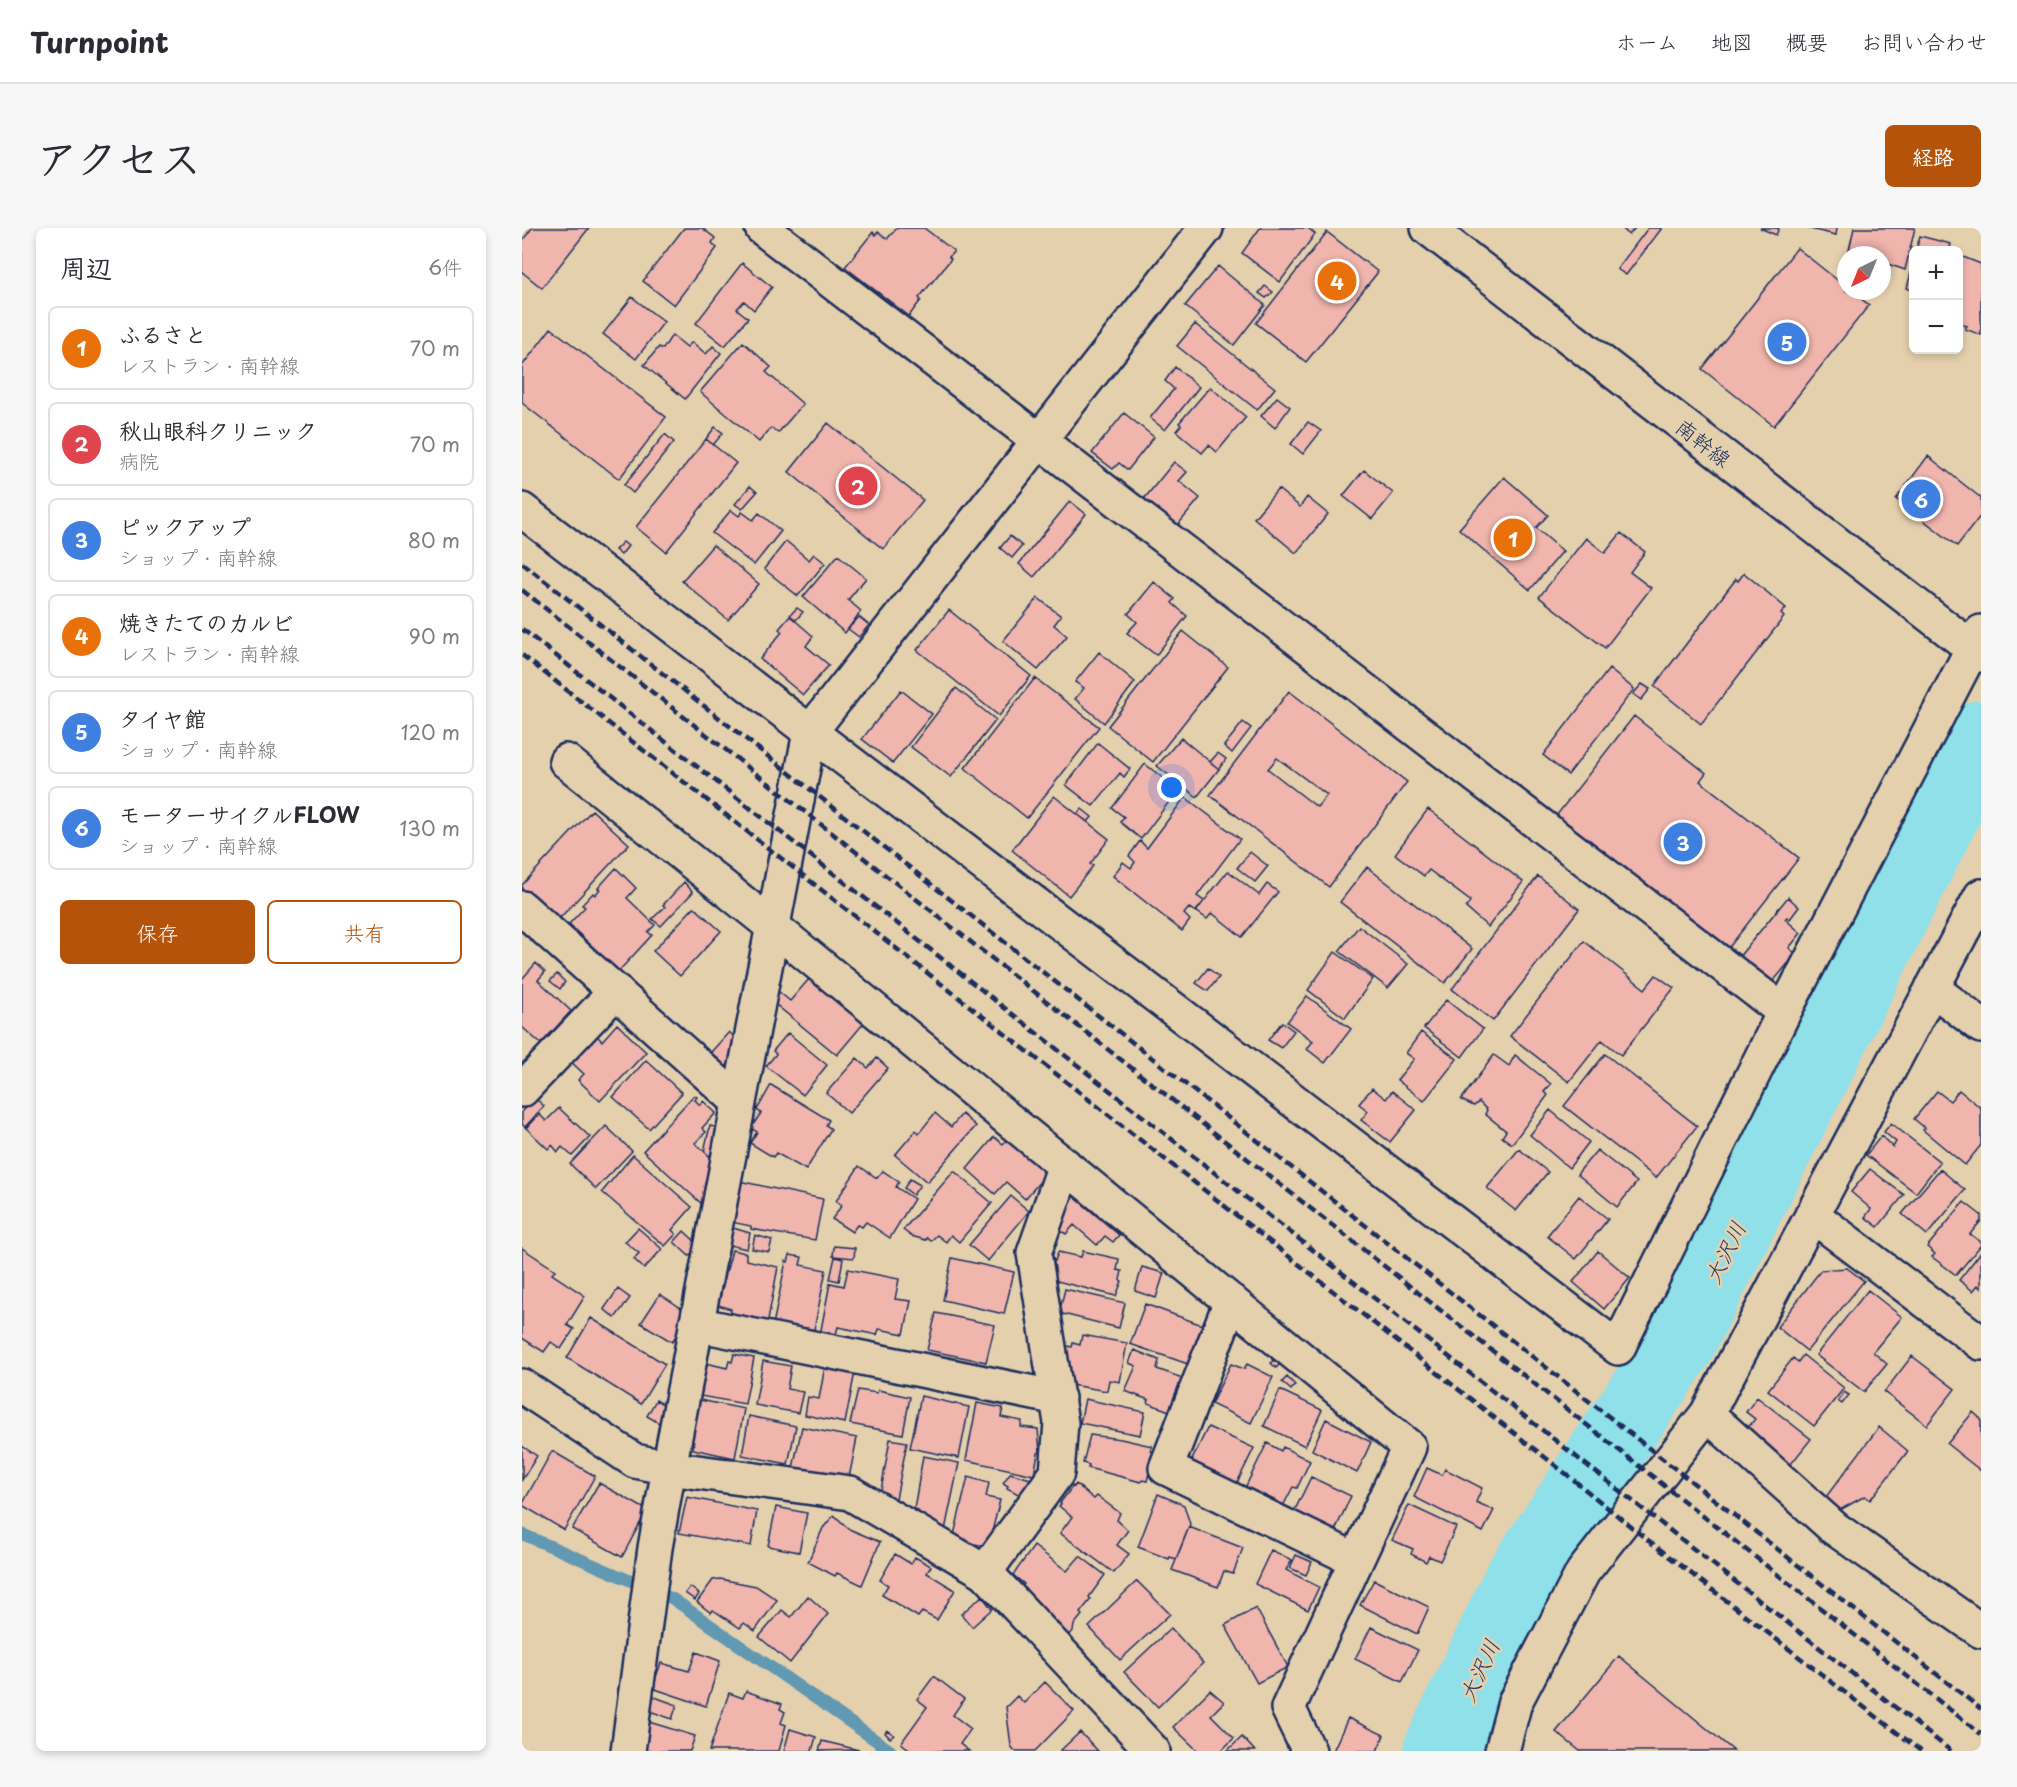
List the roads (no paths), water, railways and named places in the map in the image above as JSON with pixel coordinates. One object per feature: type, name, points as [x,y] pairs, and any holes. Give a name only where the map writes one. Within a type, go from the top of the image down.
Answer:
[{"type":"street","points":[[762,228],[1784,1012]]},
{"type":"street","points":[[628,1751],[655,1548],[669,1468],[772,926],[787,862],[810,732],[1206,228]]},
{"type":"street","name":"南幹線","points":[[1428,228],[1978,645]]},
{"type":"street","points":[[522,510],[1618,1348],[1784,1012],[1978,645]]},
{"type":"street","points":[[566,761],[772,926],[1409,1447],[1288,1708],[1309,1751]]},
{"type":"street","points":[[1502,1751],[1515,1702],[1583,1572],[1707,1414],[1981,896]]},
{"type":"street","points":[[522,908],[739,1102]]},
{"type":"street","points":[[1932,987],[1981,1026]]},
{"type":"street","points":[[522,1090],[616,991]]},
{"type":"street","points":[[985,1572],[1057,1473],[1061,1423],[1034,1253],[1065,1165]]},
{"type":"street","points":[[1812,1215],[1981,1343]]},
{"type":"street","points":[[1231,1301],[1166,1468],[1356,1560]]},
{"type":"street","points":[[696,1324],[1058,1398]]},
{"type":"street","points":[[522,1386],[635,1461],[669,1468],[850,1493],[985,1572],[1153,1751]]},
{"type":"street","points":[[1707,1414],[1834,1528],[1981,1631]]},
{"type":"waterway","name":"大沢川","points":[[1440,1751],[1520,1581],[1678,1344],[1981,737]]},
{"type":"waterway","points":[[522,1534],[673,1599],[891,1751]]},
{"type":"railway","points":[[522,563],[1981,1709]]},
{"type":"railway","points":[[522,590],[1981,1734]]},
{"type":"railway","points":[[522,629],[1951,1751]]},
{"type":"railway","points":[[522,655],[1640,1534],[1921,1751]]},
{"type":"place","name":"焼きたてのカルビ","points":[[1337,281]]},
{"type":"place","name":"タイヤ館","points":[[1787,342]]},
{"type":"place","name":"秋山眼科クリニック","points":[[858,486]]},
{"type":"place","name":"モーターサイクルFLOW","points":[[1921,499]]},
{"type":"place","name":"ふるさと","points":[[1513,538]]},
{"type":"place","name":"ピックアップ","points":[[1683,842]]}]
